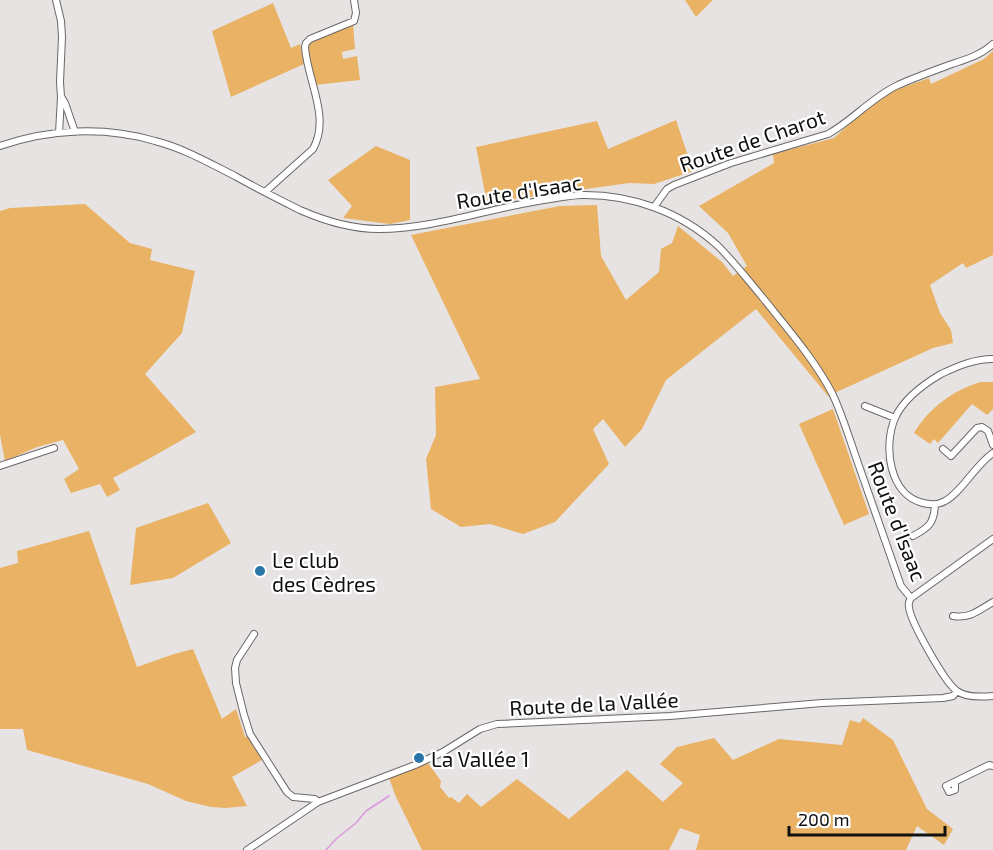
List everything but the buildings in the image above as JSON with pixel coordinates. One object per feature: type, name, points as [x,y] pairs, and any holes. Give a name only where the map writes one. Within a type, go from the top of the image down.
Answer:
[{"type":"street","points":[[56,0],[62,37],[59,133]]},
{"type":"street","points":[[265,192],[315,145],[319,133],[320,113],[304,47],[310,39],[354,21],[356,13],[354,0]]},
{"type":"street","name":"Route de Charot","points":[[654,207],[667,189],[674,184],[730,163],[828,134],[867,104],[897,86],[972,57],[993,44]]},
{"type":"street","points":[[61,97],[75,132]]},
{"type":"street","name":"Route d'Isaac","points":[[0,146],[31,137],[75,132],[122,134],[154,140],[186,152],[300,210],[348,226],[378,229],[414,226],[579,195],[626,199],[654,207],[685,222],[706,236],[725,254],[771,309],[831,392],[901,586],[911,598],[909,607],[940,670],[957,691]]},
{"type":"street","points":[[993,359],[964,363],[933,379],[909,399],[895,418],[889,441],[891,464],[902,489],[916,501],[935,505],[945,502],[954,495],[984,459],[993,453]]},
{"type":"street","points":[[865,406],[895,418]]},
{"type":"street","points":[[943,449],[951,456],[977,428],[982,427],[988,431],[993,445]]},
{"type":"street","points":[[0,466],[54,448]]},
{"type":"street","points":[[913,536],[927,529],[934,515],[935,505]]},
{"type":"street","points":[[911,598],[993,539]]},
{"type":"street","points":[[953,616],[962,618],[968,616],[993,602]]},
{"type":"street","points":[[254,634],[241,652],[235,668],[236,683],[250,734],[287,792],[293,796],[315,799],[318,802]]},
{"type":"street","points":[[957,691],[969,696],[993,696]]},
{"type":"street","name":"Route de la Vallée","points":[[247,850],[318,802],[422,762],[480,729],[496,724],[670,716],[852,701],[943,698],[953,696],[957,691]]},
{"type":"street","points":[[955,782],[989,765],[993,766]]},
{"type":"shaded area","points":[[685,0],[713,0],[696,17]]},
{"type":"shaded area","points":[[273,3],[291,48],[300,44],[304,64],[231,97],[212,31]]},
{"type":"shaded area","points":[[353,24],[355,49],[342,52],[343,59],[357,56],[360,80],[315,85],[307,46],[310,41]]},
{"type":"shaded area","points":[[993,51],[993,255],[966,268],[963,263],[930,285],[940,313],[951,330],[953,343],[933,348],[828,396],[756,309],[666,380],[642,429],[625,447],[603,419],[593,429],[609,464],[555,522],[523,534],[490,524],[461,527],[431,509],[426,459],[436,435],[435,387],[480,379],[411,235],[560,206],[597,205],[601,256],[626,300],[659,272],[661,249],[672,243],[678,226],[722,262],[733,276],[747,266],[728,233],[699,206],[774,163],[773,154],[834,138],[865,110],[893,91],[929,78],[931,84],[984,59]]},
{"type":"shaded area","points":[[676,120],[693,171],[654,184],[629,183],[487,203],[476,147],[597,121],[608,149]]},
{"type":"shaded area","points":[[376,146],[410,160],[410,220],[390,224],[343,218],[352,206],[328,180]]},
{"type":"shaded area","points":[[85,204],[130,243],[152,249],[150,260],[195,271],[182,333],[145,374],[196,432],[113,478],[120,490],[107,497],[100,484],[71,493],[64,479],[79,469],[63,440],[37,447],[5,461],[0,435],[0,211],[10,208]]},
{"type":"shaded area","points":[[981,382],[993,382],[993,409],[987,415],[972,404],[938,443],[934,439],[930,444],[914,433],[934,408],[943,401]]},
{"type":"shaded area","points":[[833,409],[869,514],[844,525],[799,424]]},
{"type":"shaded area","points":[[208,503],[231,543],[173,578],[130,585],[136,528]]},
{"type":"shaded area","points":[[89,531],[137,667],[193,649],[222,719],[236,709],[245,737],[248,737],[262,760],[232,777],[247,806],[211,807],[186,801],[148,784],[27,750],[23,729],[0,729],[0,568],[18,563],[17,551]]},
{"type":"shaded area","points":[[863,718],[893,740],[927,809],[953,829],[944,845],[917,826],[906,850],[696,850],[700,835],[680,828],[669,850],[422,850],[389,778],[428,763],[441,781],[440,787],[449,798],[459,803],[467,794],[481,807],[517,779],[569,819],[627,770],[663,802],[683,783],[660,764],[677,747],[714,738],[733,760],[779,739],[842,745],[850,720],[860,723]]},
{"type":"waterway","points":[[326,850],[366,811],[389,796]]},
{"type":"place","name":"Le club des Cèdres","points":[[260,571]]},
{"type":"place","name":"La Vallée 1","points":[[419,758]]}]
